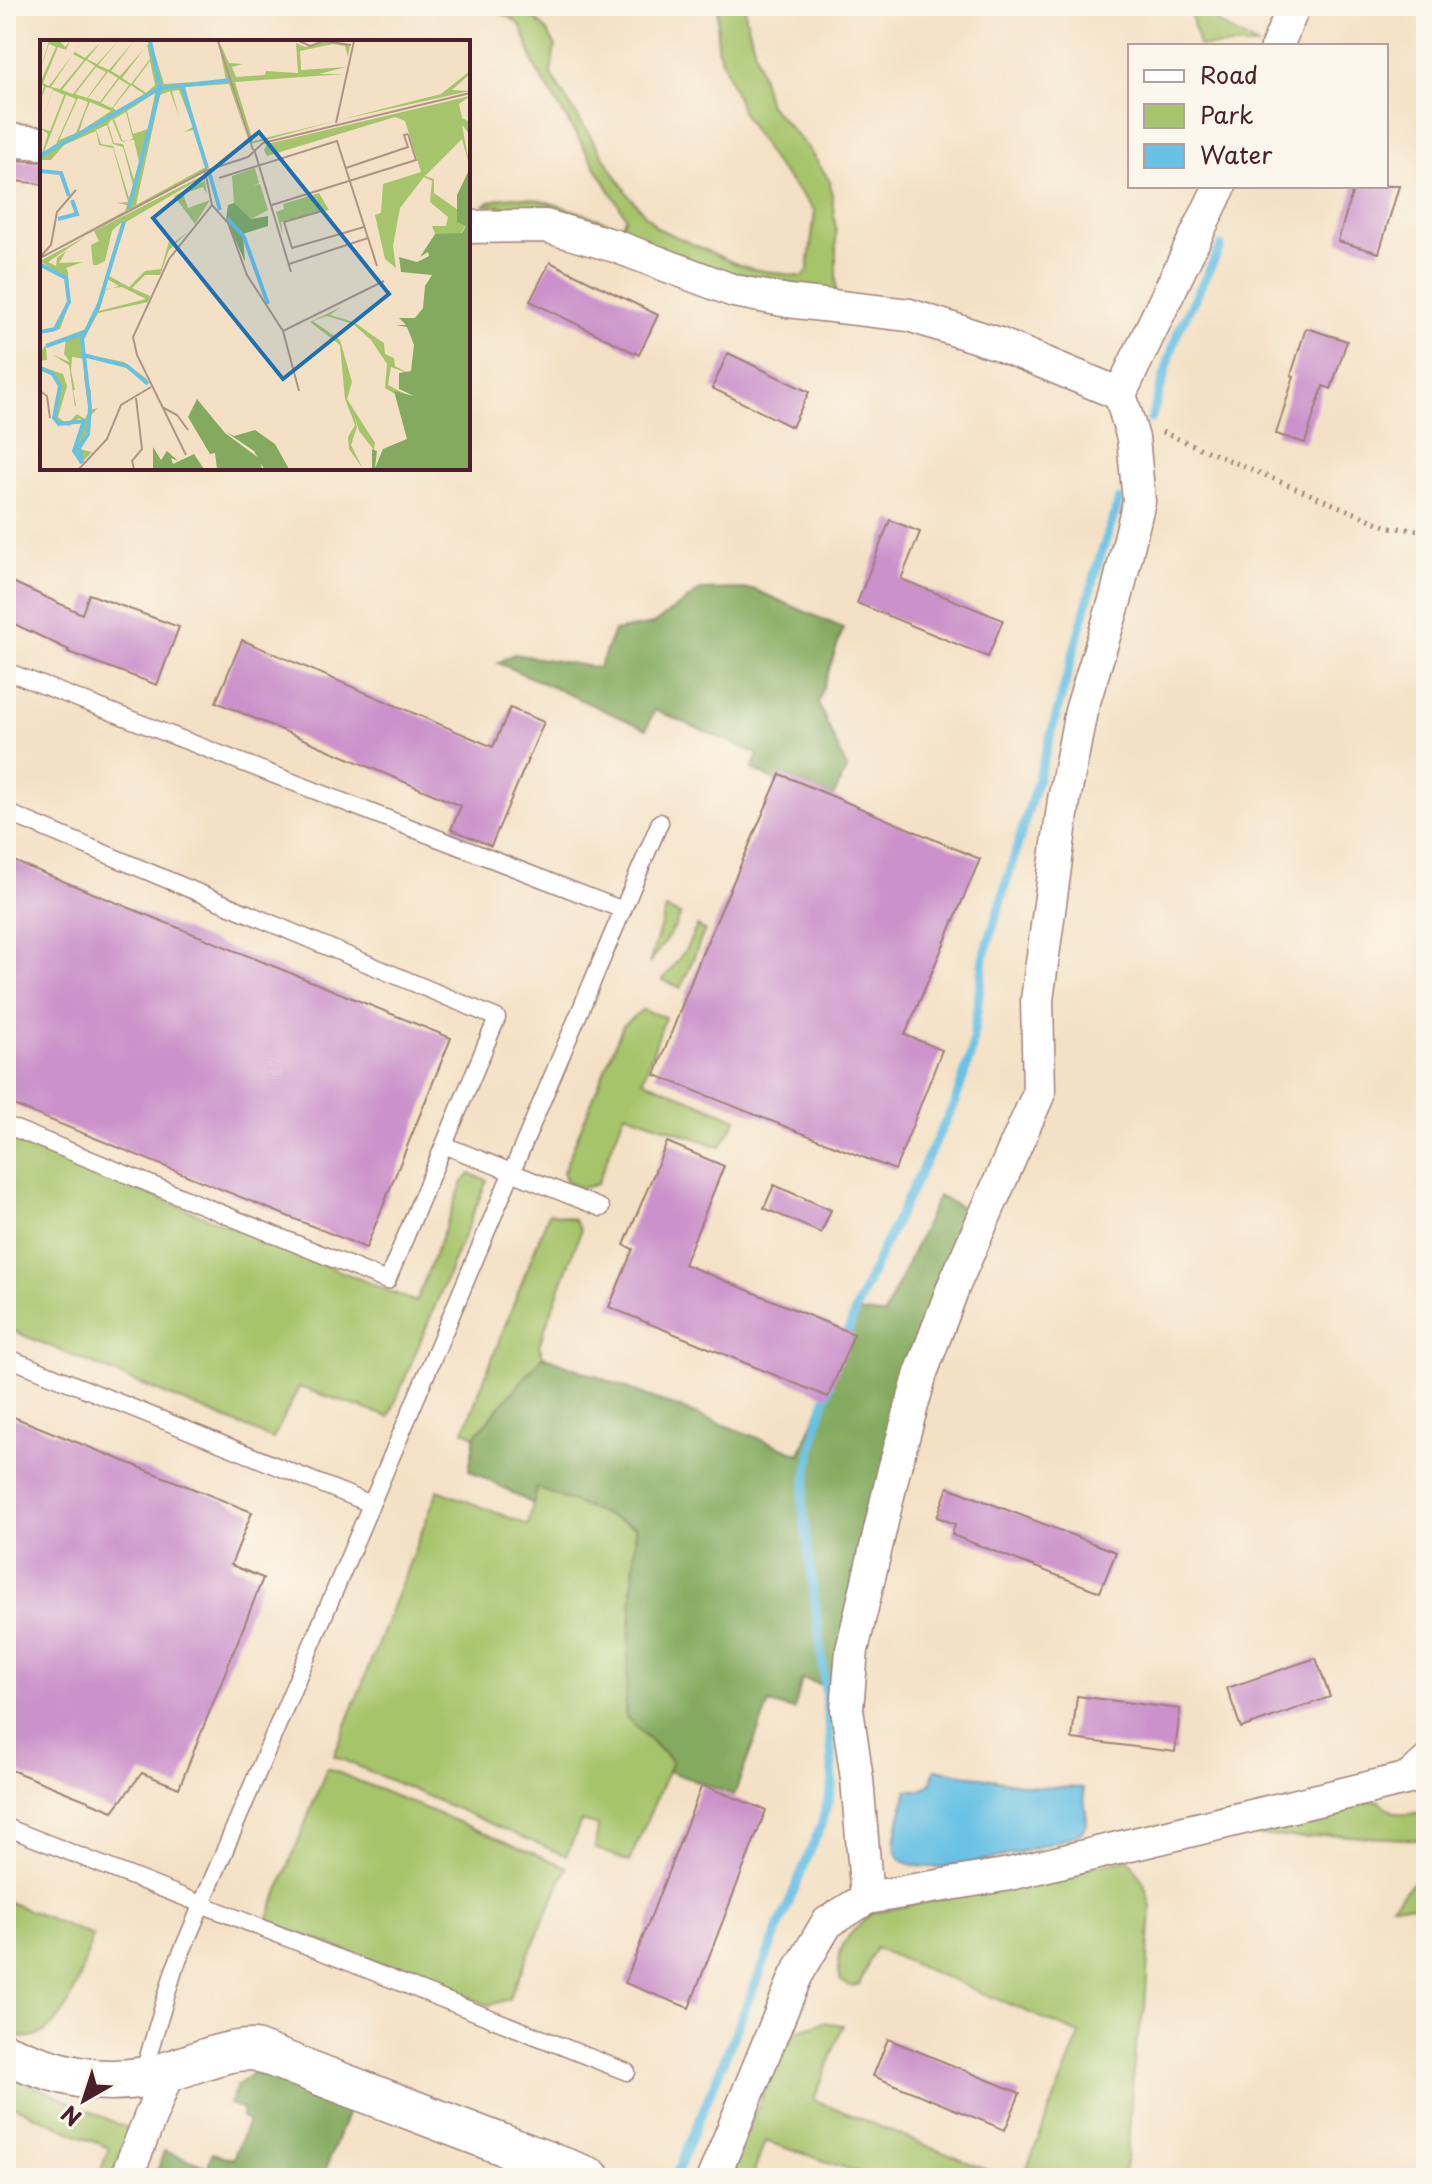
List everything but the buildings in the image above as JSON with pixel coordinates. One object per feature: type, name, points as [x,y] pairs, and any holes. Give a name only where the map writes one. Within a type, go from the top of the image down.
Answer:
[{"type":"street","points":[[1278,44],[1294,6]]},
{"type":"street","points":[[6,140],[40,143]]},
{"type":"street","points":[[867,1898],[857,1779],[847,1709],[852,1650],[894,1470],[921,1373],[954,1285],[1039,1093],[1037,1000],[1064,800],[1081,711],[1117,594],[1139,501],[1133,438],[1123,406],[1219,188]]},
{"type":"street","points":[[470,227],[545,226],[615,246],[734,291],[788,301],[909,315],[999,344],[1123,406]]},
{"type":"street","points":[[713,2178],[796,1976],[827,1923],[867,1898],[1010,1874],[1426,1774]]},
{"type":"street","points":[[6,2054],[71,2077],[100,2082],[155,2076],[234,2049],[255,2050],[590,2178]]},
{"type":"street","points":[[126,2178],[155,2076]]},
{"type":"lane","points":[[6,671],[623,910]]},
{"type":"lane","points":[[6,812],[497,1018],[387,1281],[6,1125]]},
{"type":"lane","points":[[155,2076],[174,1970],[660,822]]},
{"type":"lane","points":[[444,1145],[601,1208]]},
{"type":"lane","points":[[6,1357],[371,1504]]},
{"type":"lane","points":[[1391,1784],[1426,1752]]},
{"type":"lane","points":[[6,1827],[627,2072]]},
{"type":"path","points":[[1123,406],[1388,527],[1426,531]]},
{"type":"green space","points":[[483,6],[516,6],[529,12],[547,31],[555,45],[551,74],[629,196],[657,228],[734,263],[803,277],[808,270],[815,211],[776,165],[744,116],[717,47],[718,6],[745,6],[769,105],[808,148],[830,181],[836,231],[836,293],[707,268],[545,211],[484,205],[515,197],[551,203],[621,226],[626,217],[535,67],[521,26],[511,18]]},
{"type":"green space","points":[[1194,6],[1223,6],[1218,23],[1255,44],[1198,44],[1191,14]]},
{"type":"green space","points":[[753,589],[843,628],[818,703],[847,769],[833,797],[781,774],[777,782],[752,769],[758,754],[655,710],[646,729],[498,663],[514,654],[599,668],[614,631],[653,624],[701,590]]},
{"type":"green space","points":[[666,909],[680,915],[649,964]]},
{"type":"green space","points":[[697,926],[705,930],[681,988],[663,980],[686,949]]},
{"type":"green space","points":[[642,1010],[665,1017],[643,1080],[737,1119],[720,1147],[625,1113],[597,1184],[586,1187],[572,1185],[563,1172],[623,1025]]},
{"type":"green space","points":[[6,1136],[416,1302],[462,1184],[470,1174],[487,1180],[389,1417],[299,1387],[273,1439],[6,1328]]},
{"type":"green space","points":[[938,1196],[975,1214],[837,1689],[802,1679],[794,1710],[769,1703],[734,1795],[668,1771],[672,1761],[625,1716],[636,1527],[537,1488],[533,1504],[469,1470],[475,1436],[543,1356],[800,1454],[858,1312],[884,1315]]},
{"type":"green space","points":[[549,1213],[574,1219],[581,1230],[539,1345],[543,1356],[475,1436],[464,1431]]},
{"type":"green space","points":[[537,1487],[636,1527],[625,1716],[672,1762],[629,1862],[595,1848],[598,1826],[581,1821],[566,1856],[334,1756],[438,1490],[528,1525]]},
{"type":"green space","points":[[327,1768],[567,1867],[509,1999],[489,2005],[267,1921]]},
{"type":"green space","points":[[1378,1800],[1389,1810],[1400,1814],[1426,1811],[1426,1840],[1241,1835]]},
{"type":"green space","points":[[1129,1859],[1144,1883],[1151,1907],[1145,2009],[1135,2047],[1127,2159],[1122,2178],[1023,2178],[1080,2034],[875,1948],[859,1985],[850,1986],[841,1981],[841,1950],[850,1934],[873,1913]]},
{"type":"green space","points":[[1426,1869],[1426,1906],[1392,1905]]},
{"type":"green space","points":[[6,1901],[93,1936],[67,2005],[50,2028],[35,2036],[6,2036]]},
{"type":"green space","points":[[824,2022],[843,2025],[814,2100],[1006,2178],[876,2178],[765,2141],[752,2178],[728,2178],[785,2042],[797,2031]]},
{"type":"green space","points":[[256,2070],[350,2106],[322,2178],[155,2178],[164,2151],[208,2167],[212,2153],[233,2159],[248,2121],[242,2118],[243,2109],[229,2104],[237,2086]]},
{"type":"green space","points":[[6,2073],[138,2133],[119,2178],[98,2178],[109,2148],[6,2103]]},
{"type":"water","points":[[935,1769],[1037,1787],[1083,1788],[1087,1823],[1081,1833],[986,1860],[931,1867],[911,1864],[898,1856],[896,1851],[907,1790],[921,1790],[931,1783]]},
{"type":"waterway","points":[[1151,419],[1177,334],[1221,246]]},
{"type":"waterway","points":[[845,1341],[881,1252],[955,1102],[971,1054],[984,957],[1119,500]]},
{"type":"waterway","points":[[675,2178],[821,1825],[833,1783],[820,1640],[802,1503],[817,1424],[830,1385]]}]
